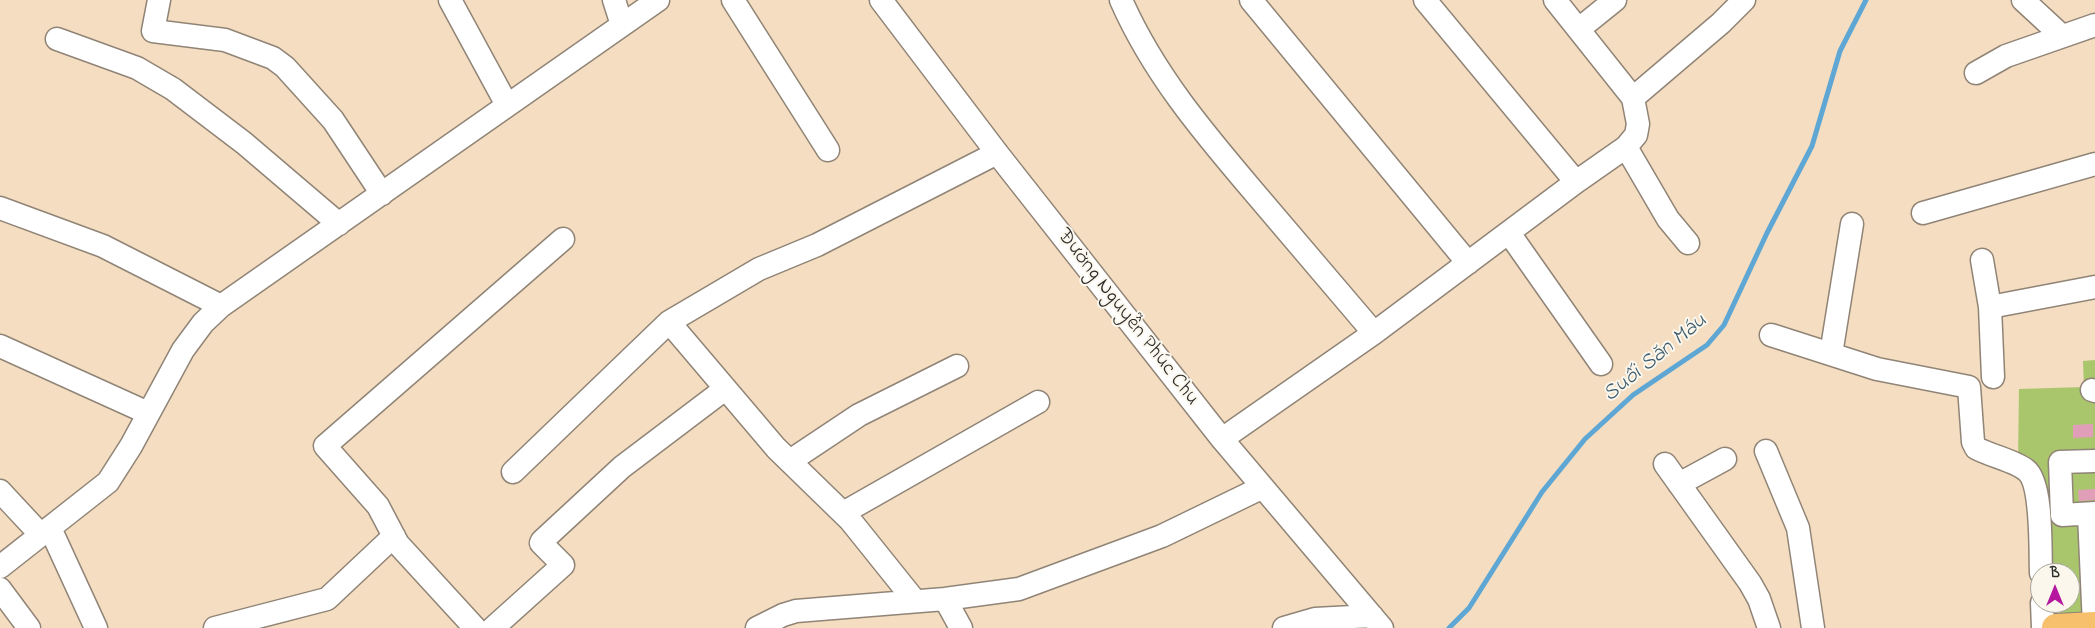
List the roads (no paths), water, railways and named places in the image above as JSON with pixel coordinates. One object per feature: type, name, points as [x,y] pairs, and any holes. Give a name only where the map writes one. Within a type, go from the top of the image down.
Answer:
[{"type":"main road","points":[[2056,628],[2094,626]]},
{"type":"street","points":[[159,0],[153,31],[225,40],[258,51],[285,67],[332,120],[382,194]]},
{"type":"street","points":[[450,0],[507,105]]},
{"type":"street","points":[[614,0],[622,24]]},
{"type":"street","points":[[0,567],[108,482],[131,446],[183,350],[203,323],[221,306],[658,0]]},
{"type":"street","points":[[733,0],[828,150]]},
{"type":"street","name":"Đường Nguyễn Phúc Chu","points":[[881,0],[997,153],[1222,439],[1377,622]]},
{"type":"street","points":[[1121,0],[1135,32],[1151,59],[1194,122],[1374,333]]},
{"type":"street","points":[[1251,0],[1468,263]]},
{"type":"street","points":[[1425,0],[1576,182]]},
{"type":"street","points":[[1222,439],[1374,333],[1576,182],[1626,147],[1636,135],[1638,124],[1633,98],[1555,0]]},
{"type":"street","points":[[1579,29],[1616,0]]},
{"type":"street","points":[[1633,98],[1744,0]]},
{"type":"street","points":[[2023,0],[2062,36]]},
{"type":"street","points":[[1976,73],[2006,56],[2095,25]]},
{"type":"street","points":[[57,38],[137,68],[173,89],[244,143],[338,224]]},
{"type":"street","points":[[1626,147],[1668,220],[1688,243]]},
{"type":"street","points":[[513,472],[669,322],[759,269],[817,245],[997,153]]},
{"type":"street","points":[[1924,213],[2095,164]]},
{"type":"street","points":[[0,208],[103,246],[221,306]]},
{"type":"street","points":[[1831,354],[1852,224]]},
{"type":"street","points":[[1509,233],[1601,364]]},
{"type":"street","points":[[475,628],[398,544],[378,506],[325,446],[563,239]]},
{"type":"street","points":[[1982,260],[1990,307],[1993,377]]},
{"type":"street","points":[[1990,307],[2095,287]]},
{"type":"street","points":[[669,322],[725,389],[790,461],[843,513],[915,601]]},
{"type":"street","points":[[1771,335],[1877,369],[1969,387],[1973,442],[1976,448],[2026,470],[2034,481],[2038,516],[2040,563]]},
{"type":"street","points":[[0,346],[148,413]]},
{"type":"street","points":[[790,461],[859,415],[957,366]]},
{"type":"street","points":[[493,628],[563,565],[542,544],[542,541],[622,467],[725,389]]},
{"type":"street","points":[[843,513],[1038,402]]},
{"type":"street","points":[[1766,451],[1798,528],[1813,628]]},
{"type":"street","points":[[1679,484],[1725,459]]},
{"type":"street","points":[[2094,626],[2092,513],[2062,515],[2060,462],[2095,461]]},
{"type":"street","points":[[1666,464],[1750,583],[1759,599],[1769,628]]},
{"type":"street","points":[[759,627],[796,611],[999,593],[1053,578],[1162,536],[1262,488]]},
{"type":"street","points":[[0,491],[45,532],[96,628]]},
{"type":"street","points":[[224,627],[327,599],[394,536]]},
{"type":"street","points":[[0,589],[30,628]]},
{"type":"street","points":[[945,599],[961,628]]},
{"type":"street","points":[[2042,613],[2043,628]]},
{"type":"street","points":[[1284,628],[1315,619],[1377,622]]},
{"type":"waterway","name":"Suối Săn Máu","points":[[1449,628],[1469,608],[1542,492],[1585,439],[1633,395],[1707,345],[1724,325],[1767,233],[1812,146],[1840,51],[1866,0]]}]
